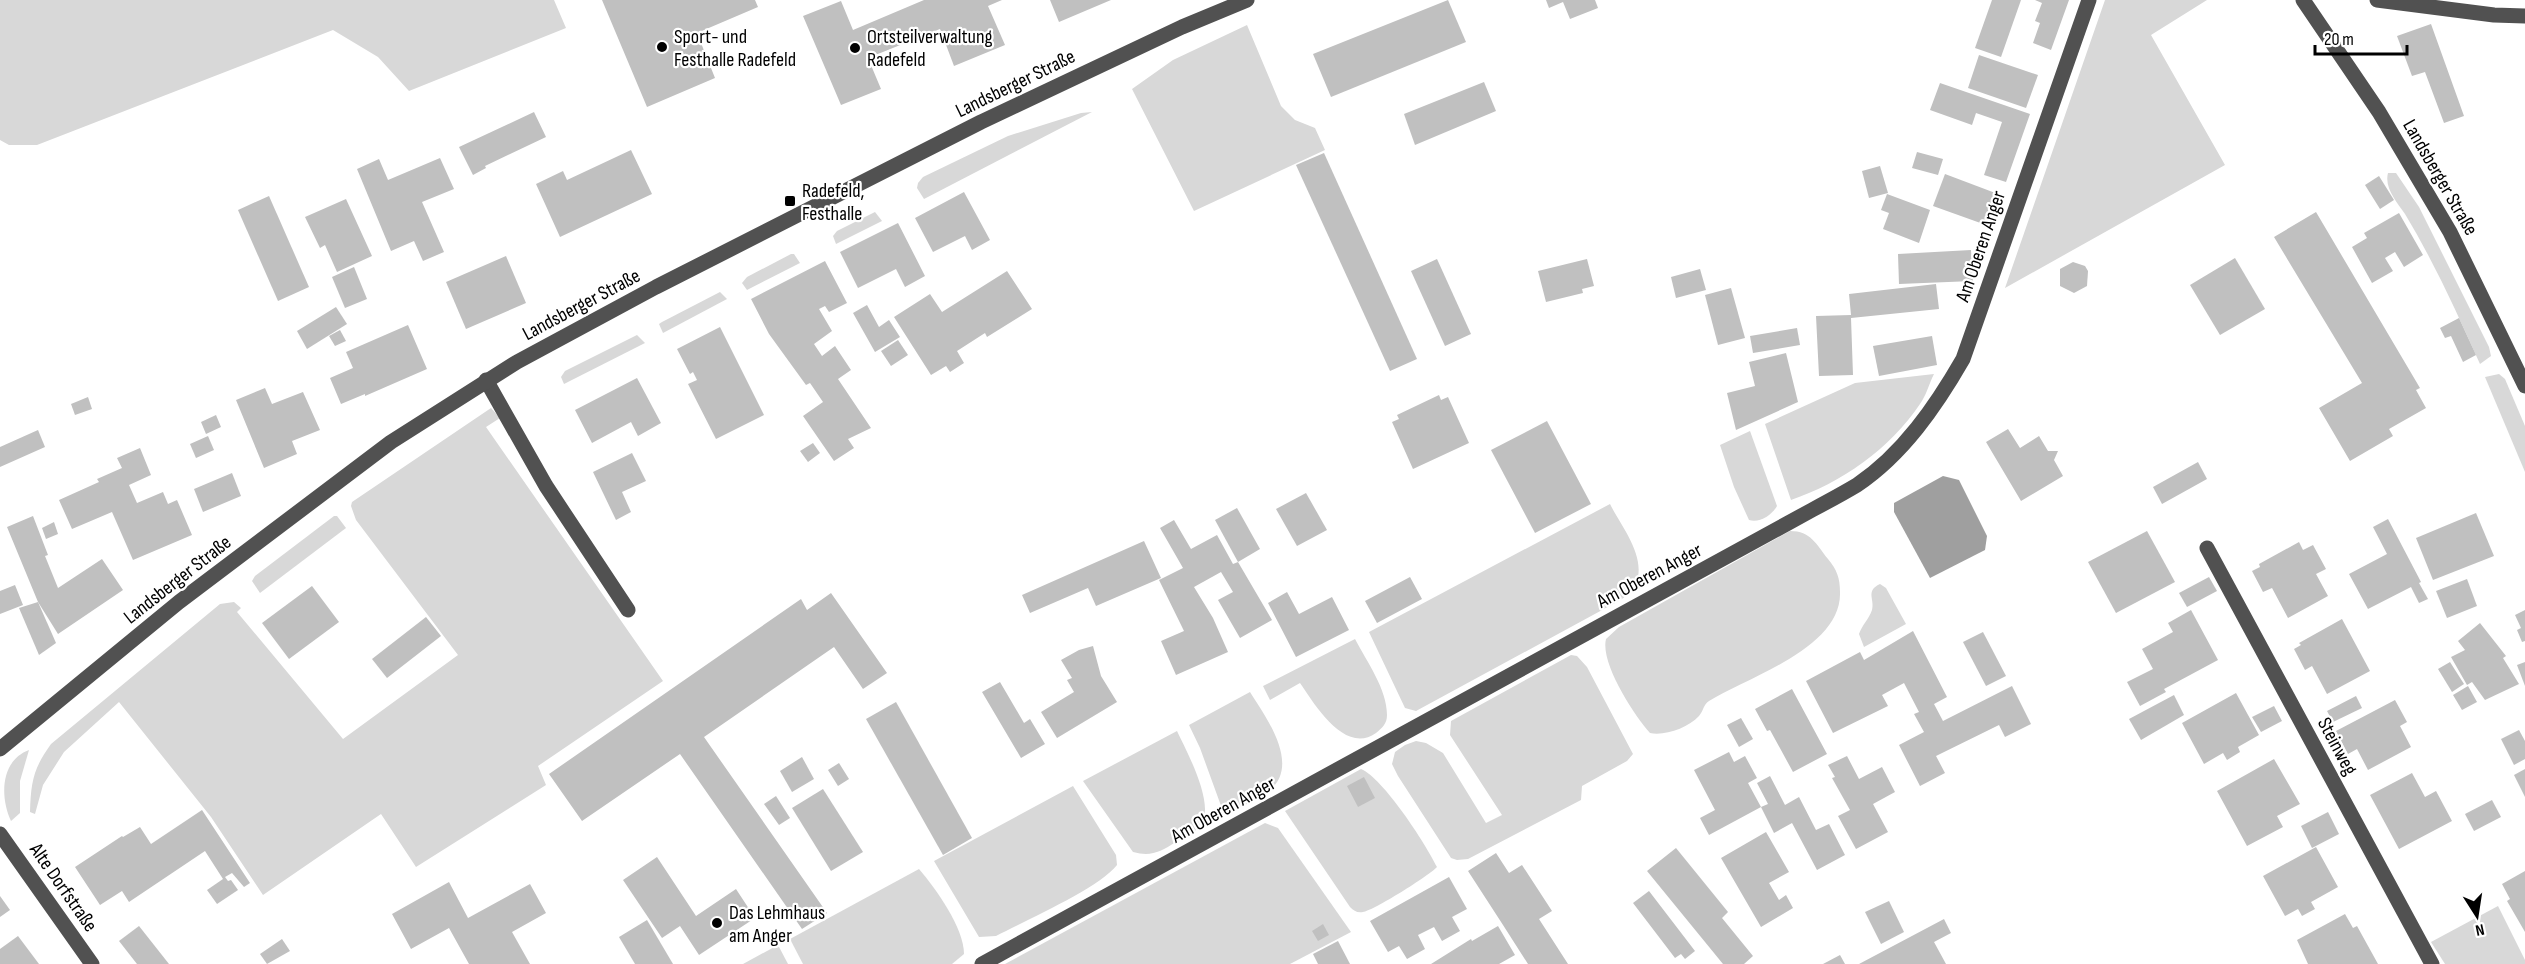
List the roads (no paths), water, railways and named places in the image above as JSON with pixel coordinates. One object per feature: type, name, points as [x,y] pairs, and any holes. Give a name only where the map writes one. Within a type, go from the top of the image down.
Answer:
[{"type":"street","name":"Landsberger Straße","points":[[0,749],[188,595],[391,442],[486,380],[656,287],[981,122],[1182,27],[1246,0]]},
{"type":"street","name":"Am Oberen Anger","points":[[982,964],[1857,485],[1887,460],[1937,404],[1963,359],[2089,0]]},
{"type":"street","name":"Landsberger Straße","points":[[2303,0],[2379,112],[2450,232],[2525,386]]},
{"type":"street","points":[[2377,0],[2494,15],[2525,16]]},
{"type":"street","points":[[486,380],[546,486],[628,610]]},
{"type":"street","name":"Steinweg","points":[[2207,548],[2432,964]]},
{"type":"street","name":"Alte Dorfstraße","points":[[0,834],[92,964]]},
{"type":"place","name":"Sport- und Festhalle Radefeld","points":[[662,47]]},
{"type":"place","name":"Ortsteilverwaltung Radefeld","points":[[855,48]]},
{"type":"place","name":"Radefeld, Festhalle","points":[[790,201]]},
{"type":"place","name":"Das Lehmhaus am Anger","points":[[717,923]]}]
